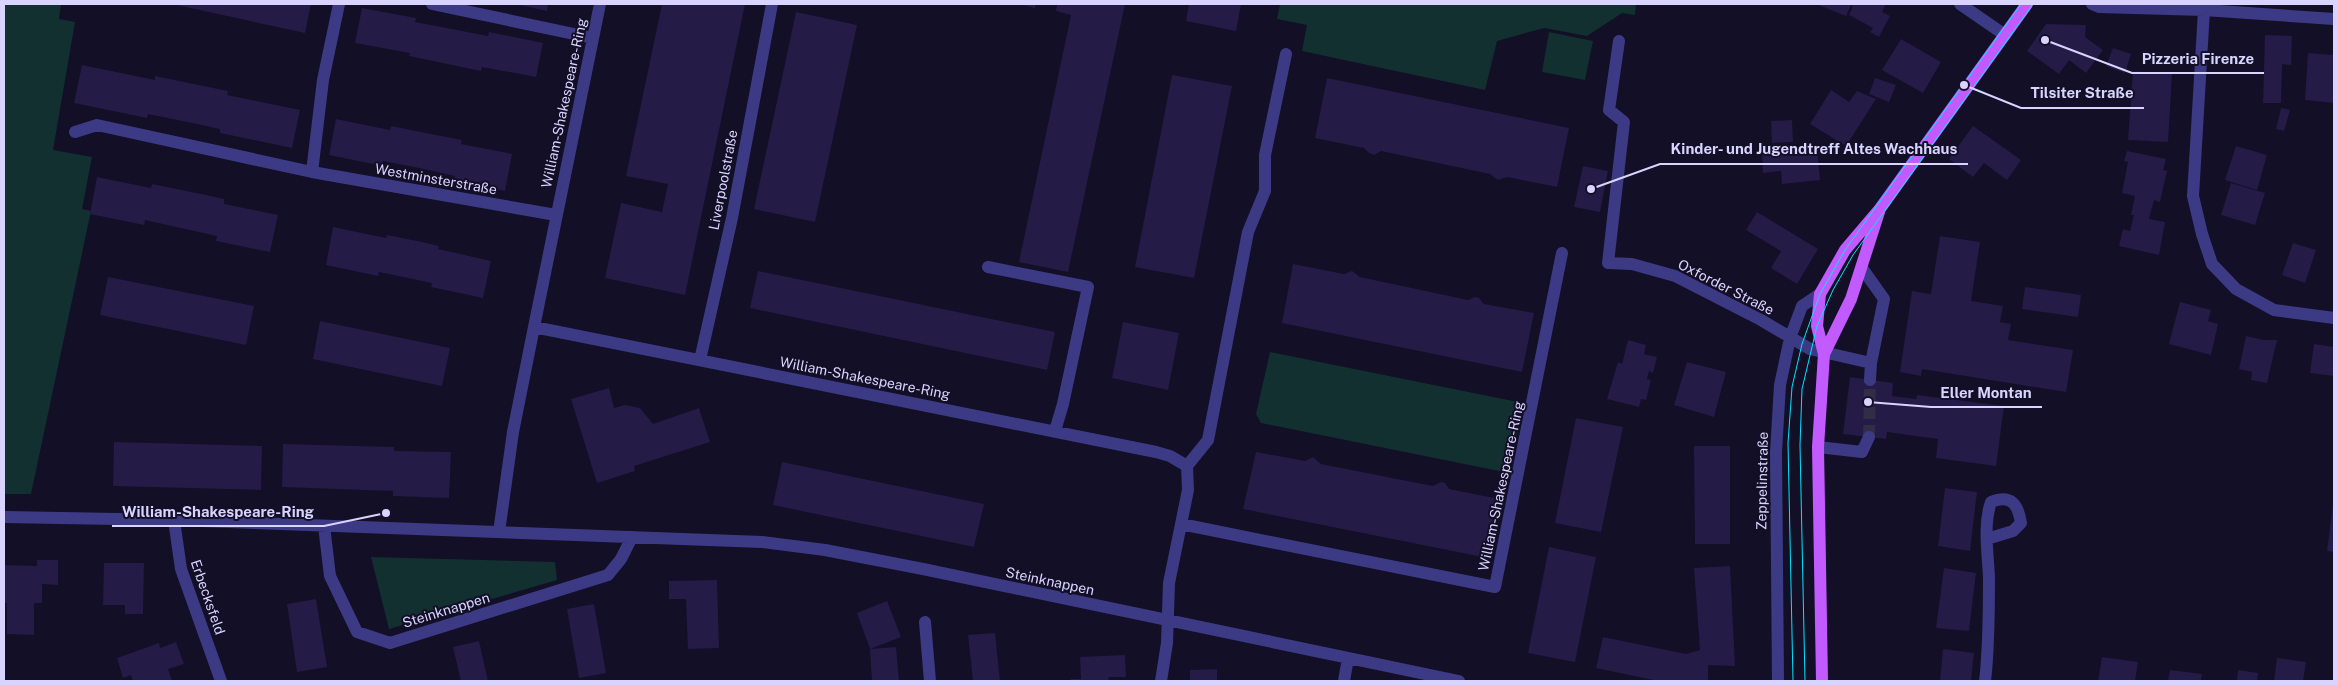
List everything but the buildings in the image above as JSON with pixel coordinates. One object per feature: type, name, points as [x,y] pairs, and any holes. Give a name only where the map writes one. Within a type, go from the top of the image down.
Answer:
[{"type":"main road","name":"Zeppelinstraße","points":[[1822,681],[1818,447],[1824,354],[1817,326],[1820,294],[1845,250],[1879,210],[2027,4]]},
{"type":"main road","name":"Zeppelinstraße","points":[[1824,354],[1851,299],[1879,210]]},
{"type":"street","points":[[312,172],[323,80],[339,4]]},
{"type":"street","points":[[432,4],[594,38]]},
{"type":"street","name":"William-Shakespeare-Ring","points":[[499,532],[513,432],[600,4]]},
{"type":"street","name":"Liverpoolstraße","points":[[700,360],[732,218],[772,4]]},
{"type":"street","points":[[1960,4],[2005,35]]},
{"type":"street","points":[[2092,4],[2099,7],[2204,10],[2334,19]]},
{"type":"street","points":[[2204,10],[2193,196],[2202,234],[2212,264],[2236,289],[2274,310],[2334,318]]},
{"type":"street","name":"Oxforder Straße","points":[[1618,41],[1609,110],[1624,122],[1608,262],[1632,264],[1675,276],[1762,320],[1790,338],[1824,354],[1870,363]]},
{"type":"street","points":[[1161,681],[1167,643],[1170,583],[1188,490],[1187,466],[1208,440],[1248,232],[1265,192],[1265,155],[1286,54]]},
{"type":"street","name":"Westminsterstraße","points":[[75,132],[97,125],[312,172],[556,215]]},
{"type":"street","name":"William-Shakespeare-Ring","points":[[1181,524],[1495,587],[1562,253]]},
{"type":"street","points":[[988,267],[1088,287],[1063,404],[1055,431]]},
{"type":"street","points":[[1862,268],[1884,299],[1870,363],[1870,380]]},
{"type":"street","name":"Zeppelinstraße","points":[[1778,681],[1776,452],[1780,385],[1790,338],[1802,306],[1820,294]]},
{"type":"street","name":"William-Shakespeare-Ring","points":[[534,327],[1156,452],[1170,456],[1187,466]]},
{"type":"street","points":[[1818,447],[1862,452],[1869,437]]},
{"type":"street","name":"Steinknappen","points":[[4,517],[174,520],[762,542],[825,550],[1459,681]]},
{"type":"street","name":"Erbecksfeld","points":[[174,520],[181,569],[221,681]]},
{"type":"street","name":"Steinknappen","points":[[324,526],[330,576],[356,632],[390,643],[608,576],[621,559],[632,537]]},
{"type":"street","points":[[1985,681],[1989,584],[1988,539]]},
{"type":"street","points":[[925,622],[930,681]]},
{"type":"street","points":[[1344,681],[1348,658]]},
{"type":"green space","points":[[4,4],[61,4],[59,19],[75,22],[53,150],[92,157],[82,209],[91,211],[31,494],[4,494]]},
{"type":"green space","points":[[1280,4],[1636,4],[1635,15],[1622,13],[1587,36],[1544,28],[1497,41],[1485,90],[1302,51],[1307,25],[1277,19]]},
{"type":"green space","points":[[1549,32],[1593,41],[1585,80],[1542,72]]},
{"type":"green space","points":[[1270,352],[1523,403],[1509,473],[1261,423],[1256,414]]},
{"type":"green space","points":[[371,557],[555,562],[557,580],[389,629]]},
{"type":"tunnel","points":[[1869,437],[1870,380]]},
{"type":"tram line","points":[[1793,681],[1788,443],[1792,387],[1802,344],[1820,294],[1845,250],[2021,4]]},
{"type":"tram line","points":[[1805,681],[1800,445],[1802,389],[1817,326],[1833,290],[1853,255],[2033,4]]},
{"type":"place","name":"Pizzeria Firenze","points":[[2045,40]]},
{"type":"place","name":"Tilsiter Straße","points":[[1964,85]]},
{"type":"place","name":"Kinder- und Jugendtreff Altes Wachhaus","points":[[1591,189]]},
{"type":"place","name":"Eller Montan","points":[[1868,402]]},
{"type":"place","name":"William-Shakespeare-Ring","points":[[386,513]]}]
